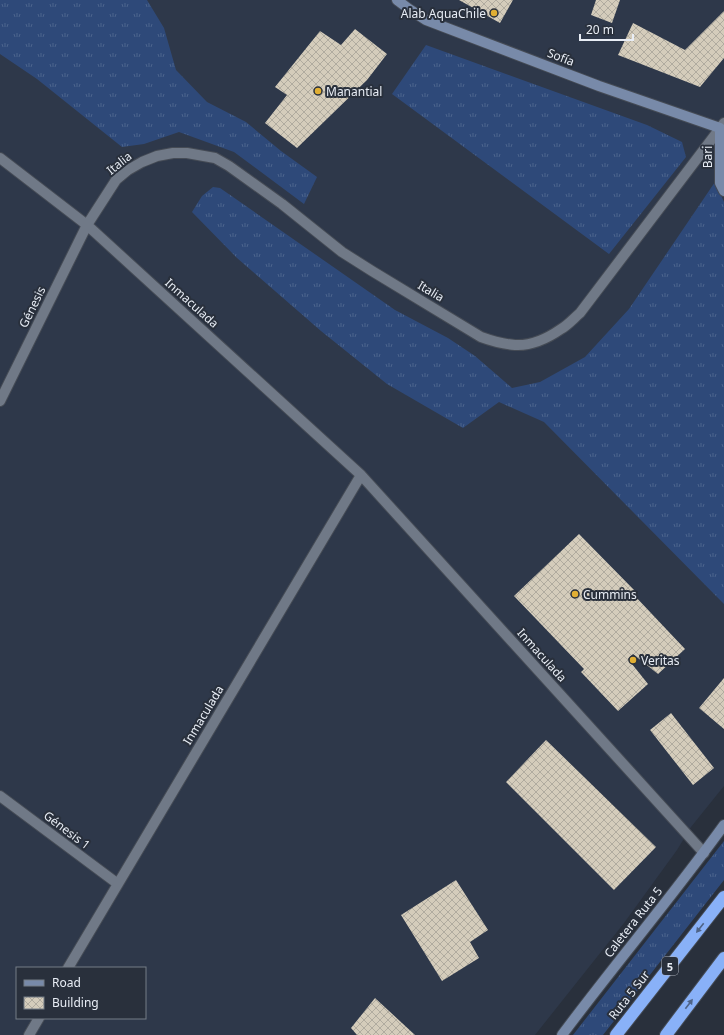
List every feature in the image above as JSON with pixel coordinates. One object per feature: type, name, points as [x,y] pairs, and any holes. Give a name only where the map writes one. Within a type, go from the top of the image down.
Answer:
[{"type":"highway","name":"Ruta 5 Sur","points":[[616,1035],[724,897]]},
{"type":"highway","points":[[666,1035],[724,958]]},
{"type":"street","name":"Sofía","points":[[397,0],[426,20],[600,86],[723,127]]},
{"type":"street","name":"Bari","points":[[723,127],[720,183],[724,191]]},
{"type":"street","name":"Italia","points":[[87,225],[116,180],[128,170],[142,162],[157,156],[173,153],[187,153],[215,158],[229,166],[282,204],[348,256],[481,337],[497,342],[515,345],[529,344],[562,329],[580,313],[723,127]]},
{"type":"street","name":"Inmaculada","points":[[0,158],[87,225],[361,474],[704,853]]},
{"type":"street","name":"Génesis","points":[[0,401],[87,225]]},
{"type":"street","name":"Inmaculada","points":[[69,967],[361,474]]},
{"type":"street","name":"Génesis 1","points":[[0,796],[118,884]]},
{"type":"street","name":"Caletera Ruta 5","points":[[562,1035],[704,853],[724,825]]},
{"type":"street","points":[[29,1035],[38,1019]]},
{"type":"shaded area","points":[[0,0],[724,0],[724,786],[691,827],[677,850],[624,923],[535,1035],[0,1035]]},
{"type":"green space","points":[[0,0],[147,0],[164,28],[176,70],[207,102],[246,122],[281,151],[317,177],[304,204],[234,152],[179,132],[144,144],[122,147],[37,79],[0,54]]},
{"type":"green space","points":[[426,45],[647,125],[682,142],[686,157],[609,254],[392,94]]},
{"type":"green space","points":[[715,182],[724,202],[724,604],[544,422],[499,402],[463,428],[387,384],[321,331],[237,258],[192,212],[202,196],[213,187],[220,188],[395,310],[448,338],[475,356],[512,388],[540,382],[585,357],[629,309]]},
{"type":"green space","points":[[724,841],[724,880],[603,1035],[573,1035]]},
{"type":"building","name":"Alab AquaChile","points":[[459,0],[513,0],[500,23]]},
{"type":"building","points":[[596,0],[620,0],[612,23],[591,15]]},
{"type":"building","points":[[724,11],[724,58],[700,87],[618,55],[633,23],[685,50]]},
{"type":"building","name":"Manantial","points":[[355,29],[387,54],[367,80],[297,148],[265,123],[287,95],[275,87],[320,31],[341,45]]},
{"type":"building","points":[[579,534],[636,592],[633,594],[685,649],[658,674],[633,654],[628,659],[648,684],[618,711],[581,672],[584,669],[514,596]]},
{"type":"building","points":[[724,678],[724,729],[699,708]]},
{"type":"building","points":[[671,713],[714,768],[693,785],[650,730]]},
{"type":"building","points":[[546,740],[656,847],[614,890],[506,782]]},
{"type":"building","points":[[456,880],[488,930],[470,942],[479,958],[442,981],[401,915]]},
{"type":"building","points":[[375,998],[415,1035],[357,1035],[351,1028]]},
{"type":"place","name":"Alab AquaChile","points":[[494,13]]},
{"type":"place","name":"Manantial","points":[[318,91]]},
{"type":"place","name":"Cummins","points":[[575,594]]},
{"type":"place","name":"Veritas","points":[[633,660]]}]
